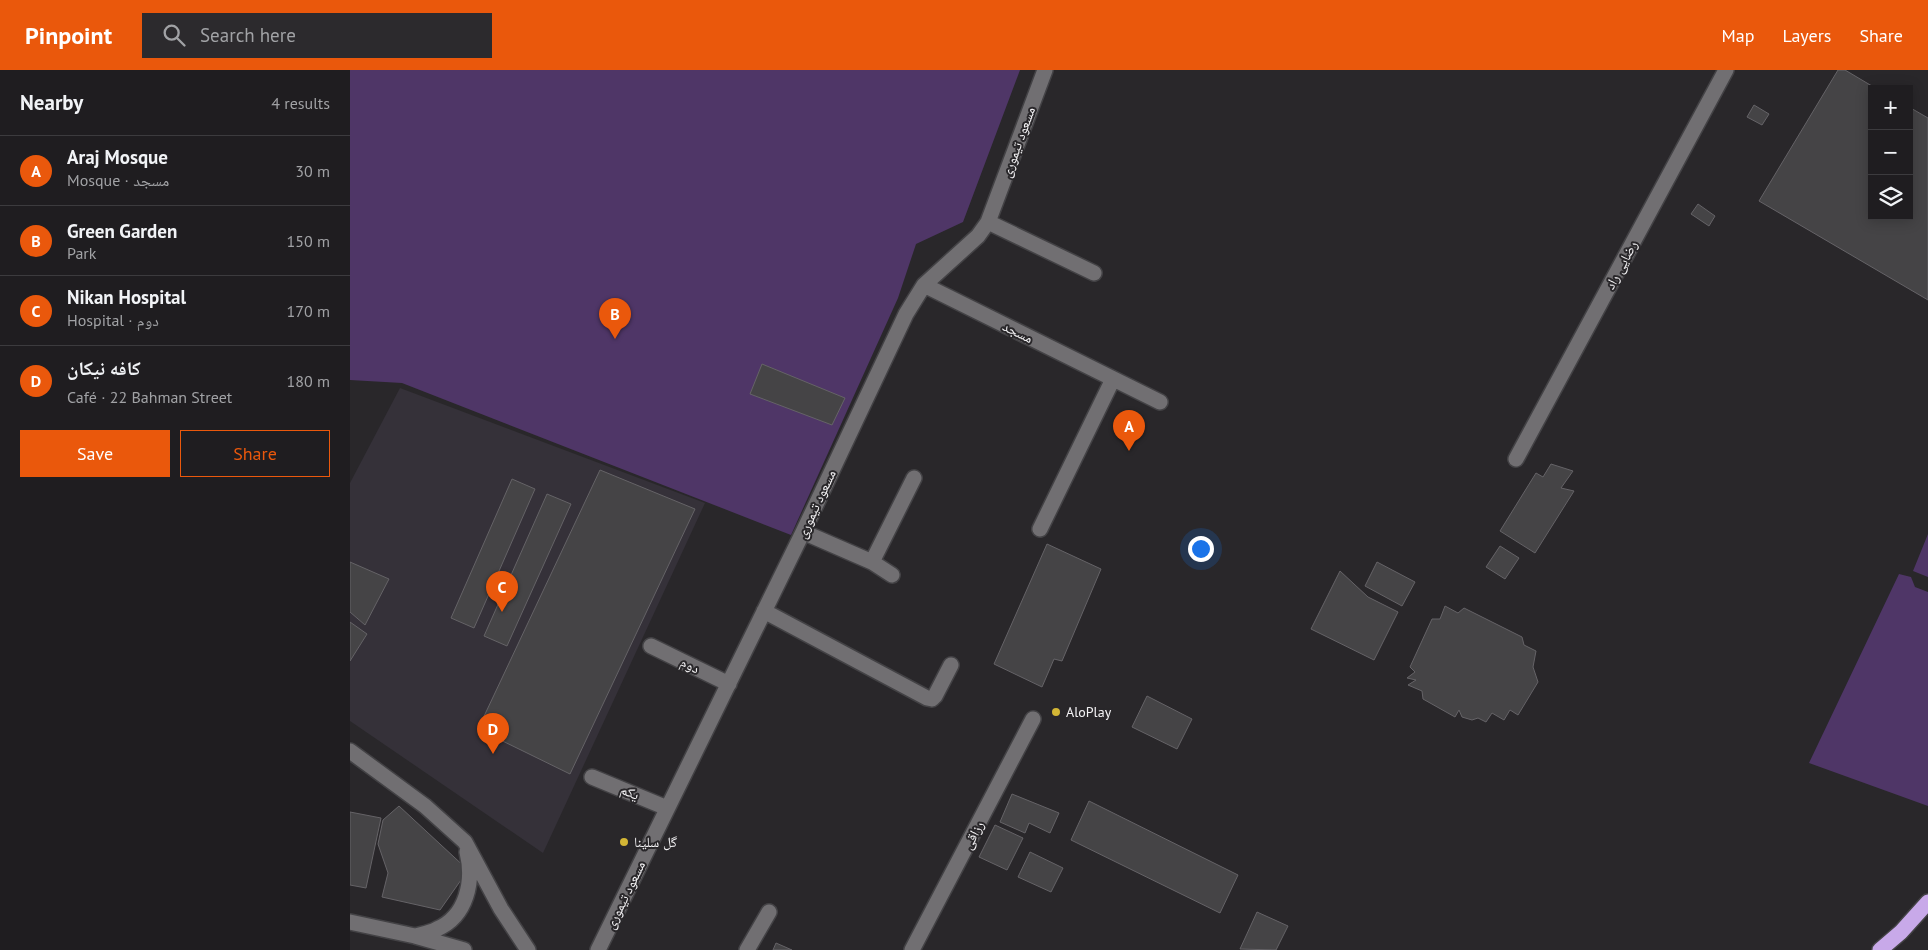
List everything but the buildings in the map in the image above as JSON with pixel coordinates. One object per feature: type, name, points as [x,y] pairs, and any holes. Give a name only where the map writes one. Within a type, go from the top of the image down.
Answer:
[{"type":"highway","points":[[1880,950],[1901,932],[1928,902]]},
{"type":"street","name":"مسعود تیموری","points":[[598,950],[803,532],[906,314],[924,285],[978,236],[988,222],[1045,70]]},
{"type":"street","name":"رضایی راد","points":[[1516,459],[1726,70]]},
{"type":"street","points":[[988,222],[1094,273]]},
{"type":"street","name":"مسجد","points":[[924,285],[1160,402]]},
{"type":"street","points":[[1040,529],[1113,379]]},
{"type":"street","points":[[872,562],[914,478]]},
{"type":"street","points":[[803,532],[872,562],[892,575]]},
{"type":"street","points":[[764,611],[927,698],[932,699],[935,696],[951,665]]},
{"type":"street","name":"دوم","points":[[651,646],[729,684]]},
{"type":"street","name":"رزاقی","points":[[912,950],[1033,719]]},
{"type":"street","points":[[350,751],[425,806],[465,842],[501,909],[528,950]]},
{"type":"street","name":"یکم","points":[[592,776],[667,808]]},
{"type":"street","points":[[414,936],[438,929],[454,918],[464,902],[470,882],[470,862],[465,842]]},
{"type":"street","points":[[747,950],[769,912]]},
{"type":"street","points":[[350,922],[414,936],[464,950]]},
{"type":"shaded area","points":[[350,70],[1020,70],[963,222],[916,244],[898,298],[791,535],[402,383],[350,380]]},
{"type":"shaded area","points":[[400,388],[705,503],[543,853],[350,721],[350,483]]},
{"type":"shaded area","points":[[1928,534],[1928,577],[1913,571]]},
{"type":"shaded area","points":[[1899,574],[1911,577],[1915,587],[1928,592],[1928,806],[1809,763]]},
{"type":"place","name":"Green Garden","points":[[615,339]]},
{"type":"place","name":"Araj Mosque","points":[[1129,451]]},
{"type":"place","name":"Nikan Hospital","points":[[502,612]]},
{"type":"place","name":"AloPlay","points":[[1056,712]]},
{"type":"place","name":"کافه نیکان","points":[[493,754]]},
{"type":"place","name":"گل سلینا","points":[[624,842]]}]
